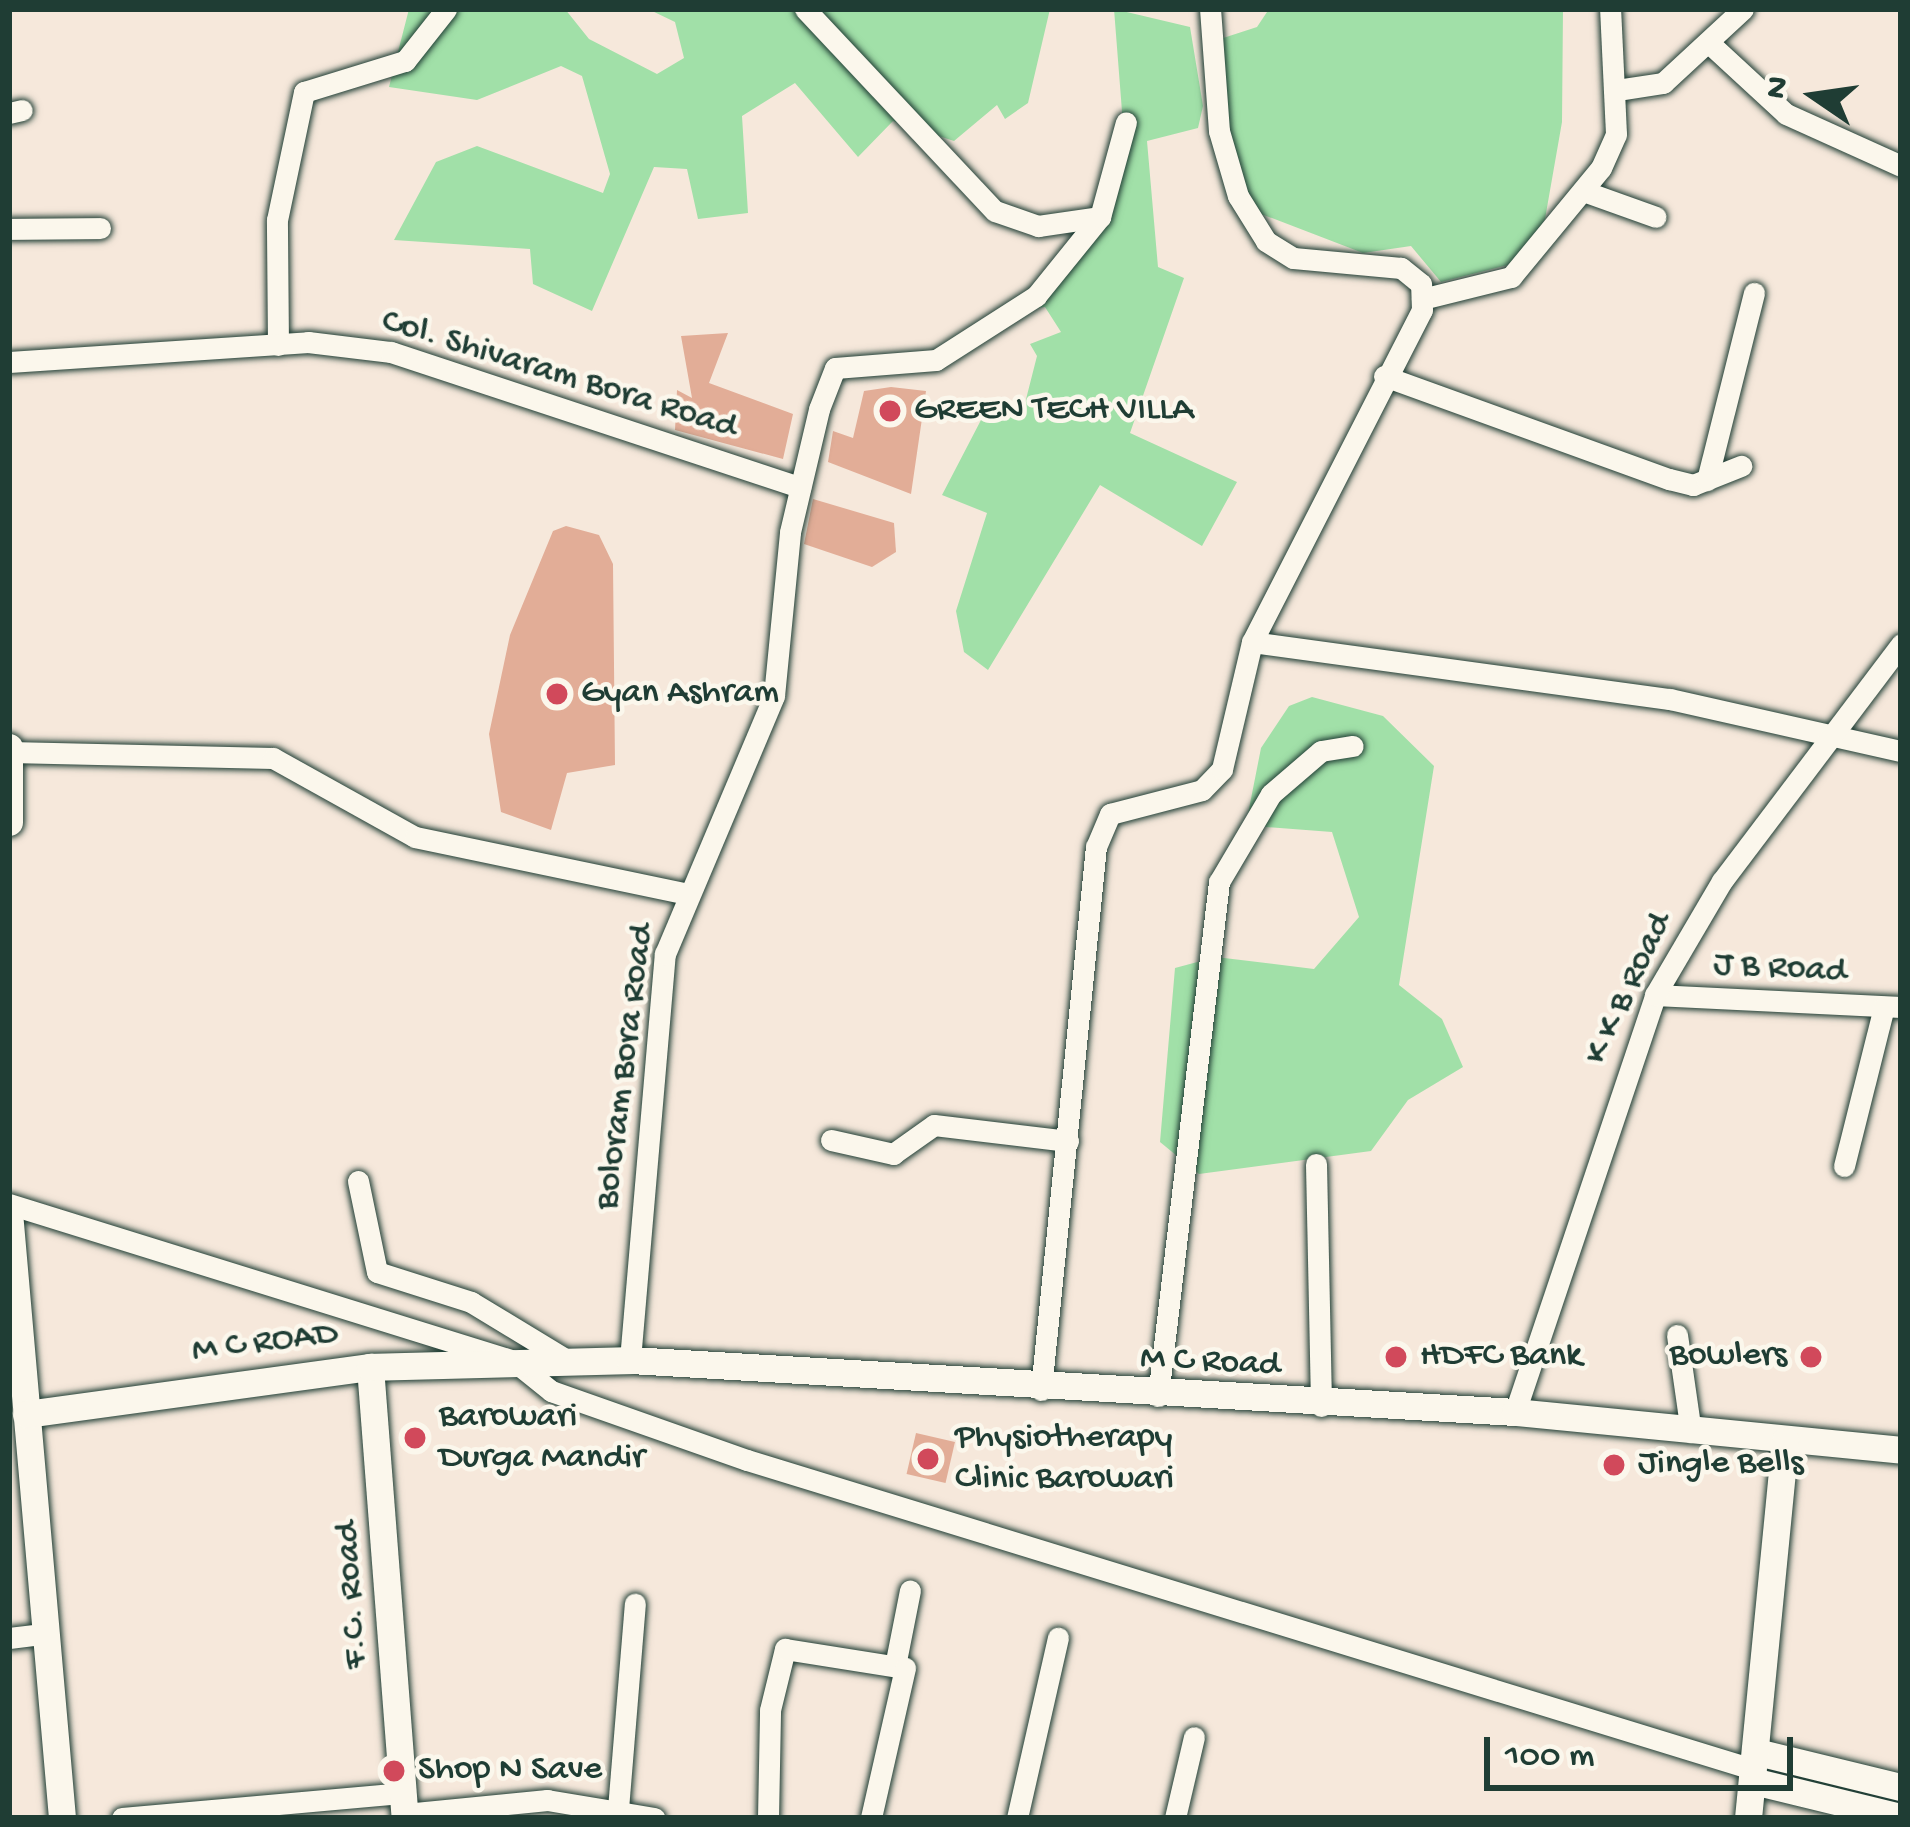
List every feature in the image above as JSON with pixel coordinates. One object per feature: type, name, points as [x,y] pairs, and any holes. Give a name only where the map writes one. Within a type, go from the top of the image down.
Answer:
[{"type":"street","points":[[278,345],[277,220],[304,92],[405,62],[446,9]]},
{"type":"street","points":[[806,9],[995,212],[1037,226],[1100,217]]},
{"type":"street","points":[[1210,9],[1219,131],[1266,242],[1293,258],[1402,268],[1422,299]]},
{"type":"street","points":[[1422,299],[1511,278],[1582,190],[1616,134],[1610,9]]},
{"type":"street","points":[[1617,91],[1663,83],[1742,9]]},
{"type":"street","points":[[1708,43],[1786,115],[1901,166]]},
{"type":"street","name":"Boloram Bora Road","points":[[630,1360],[662,978],[684,893],[774,696],[800,487],[835,368],[936,360],[1036,296],[1100,217],[1126,122]]},
{"type":"street","points":[[1582,190],[1656,218]]},
{"type":"street","points":[[9,230],[100,228]]},
{"type":"street","points":[[1708,480],[1754,293]]},
{"type":"street","points":[[1041,1390],[1096,847],[1110,814],[1202,790],[1222,769],[1252,642],[1422,299]]},
{"type":"street","name":"Col. Shivaram Bora Road","points":[[9,362],[278,345],[391,352],[800,487]]},
{"type":"street","points":[[1384,376],[1669,479],[1708,480],[1741,466]]},
{"type":"street","points":[[1252,642],[1670,699],[1901,751]]},
{"type":"street","name":"K K B Road","points":[[1515,1412],[1655,995],[1687,932],[1901,644]]},
{"type":"street","points":[[1158,1396],[1219,882],[1271,794],[1321,751],[1353,746]]},
{"type":"street","points":[[9,822],[9,749],[273,758],[415,837],[684,893]]},
{"type":"street","name":"J B Road","points":[[1655,995],[1892,1007]]},
{"type":"street","points":[[1844,1166],[1892,1007]]},
{"type":"street","points":[[831,1140],[893,1154],[934,1125],[1068,1141]]},
{"type":"street","points":[[1316,1164],[1321,1406]]},
{"type":"street","points":[[358,1181],[377,1272],[471,1302],[565,1359]]},
{"type":"street","points":[[62,1818],[30,1460],[17,1416],[9,1208],[514,1360],[551,1391],[748,1460],[1755,1768],[1901,1817]]},
{"type":"street","points":[[1677,1335],[1690,1432]]},
{"type":"street","name":"M C Road","points":[[514,1360],[630,1360],[1041,1390],[1515,1412],[1901,1450]]},
{"type":"street","name":"M C ROAD","points":[[17,1416],[370,1367],[514,1360]]},
{"type":"street","name":"F.C. Road","points":[[370,1367],[403,1808]]},
{"type":"street","points":[[1748,1818],[1784,1441]]},
{"type":"street","points":[[895,1666],[910,1590]]},
{"type":"street","points":[[618,1810],[634,1604]]},
{"type":"street","points":[[9,1638],[43,1634]]},
{"type":"street","points":[[1018,1818],[1058,1638]]},
{"type":"street","points":[[768,1818],[770,1710],[784,1649],[905,1668],[872,1818]]},
{"type":"street","points":[[1175,1818],[1195,1736]]},
{"type":"street","points":[[1755,1768],[1901,1787]]},
{"type":"street","points":[[122,1818],[547,1800],[655,1818]]},
{"type":"green space","points":[[409,9],[565,9],[589,39],[657,74],[684,58],[675,22],[648,9],[1050,9],[1028,103],[1005,119],[997,105],[954,141],[893,121],[858,157],[795,83],[742,116],[748,213],[698,219],[687,169],[654,167],[592,311],[533,284],[530,249],[394,240],[436,162],[477,146],[603,193],[610,174],[582,76],[561,66],[477,100],[389,87]]},
{"type":"green space","points":[[1114,9],[1190,27],[1203,106],[1198,128],[1147,141],[1158,267],[1184,278],[1130,433],[1237,482],[1202,546],[1100,485],[988,670],[964,652],[956,611],[987,513],[942,495],[981,420],[994,407],[1023,411],[1037,356],[1030,344],[1061,332],[1045,307],[1021,310],[1083,253],[1124,137]]},
{"type":"green space","points":[[1269,9],[1563,9],[1562,122],[1545,219],[1528,248],[1508,265],[1441,282],[1411,246],[1363,253],[1256,212],[1225,171],[1217,40],[1257,27]]},
{"type":"green space","points":[[1312,697],[1383,716],[1434,766],[1399,985],[1442,1019],[1463,1067],[1408,1100],[1371,1151],[1199,1174],[1160,1142],[1175,968],[1216,957],[1314,969],[1359,917],[1332,832],[1266,827],[1248,814],[1261,748],[1289,706]]},
{"type":"building","points":[[728,333],[709,383],[793,414],[783,459],[675,430],[677,390],[692,398],[681,336]]},
{"type":"building","points":[[891,387],[926,391],[911,494],[828,462],[833,431],[853,438],[864,391]]},
{"type":"building","points":[[813,499],[894,523],[896,552],[872,567],[804,544]]},
{"type":"building","name":"Gyan Ashram","points":[[566,526],[599,535],[613,564],[615,765],[567,773],[551,830],[501,812],[489,734],[510,635],[553,531]]},
{"type":"building","points":[[916,1433],[955,1442],[946,1483],[907,1474]]},
{"type":"place","name":"GREEN TECH VILLA","points":[[890,411]]},
{"type":"place","name":"Gyan Ashram","points":[[557,694]]},
{"type":"place","name":"HDFC Bank","points":[[1396,1357]]},
{"type":"place","name":"Bowlers","points":[[1811,1357]]},
{"type":"place","name":"Barowari Durga Mandir","points":[[415,1438]]},
{"type":"place","name":"Physiotherapy Clinic Barowari","points":[[928,1459]]},
{"type":"place","name":"Jingle Bells","points":[[1614,1465]]},
{"type":"place","name":"Shop N Save","points":[[394,1771]]}]
